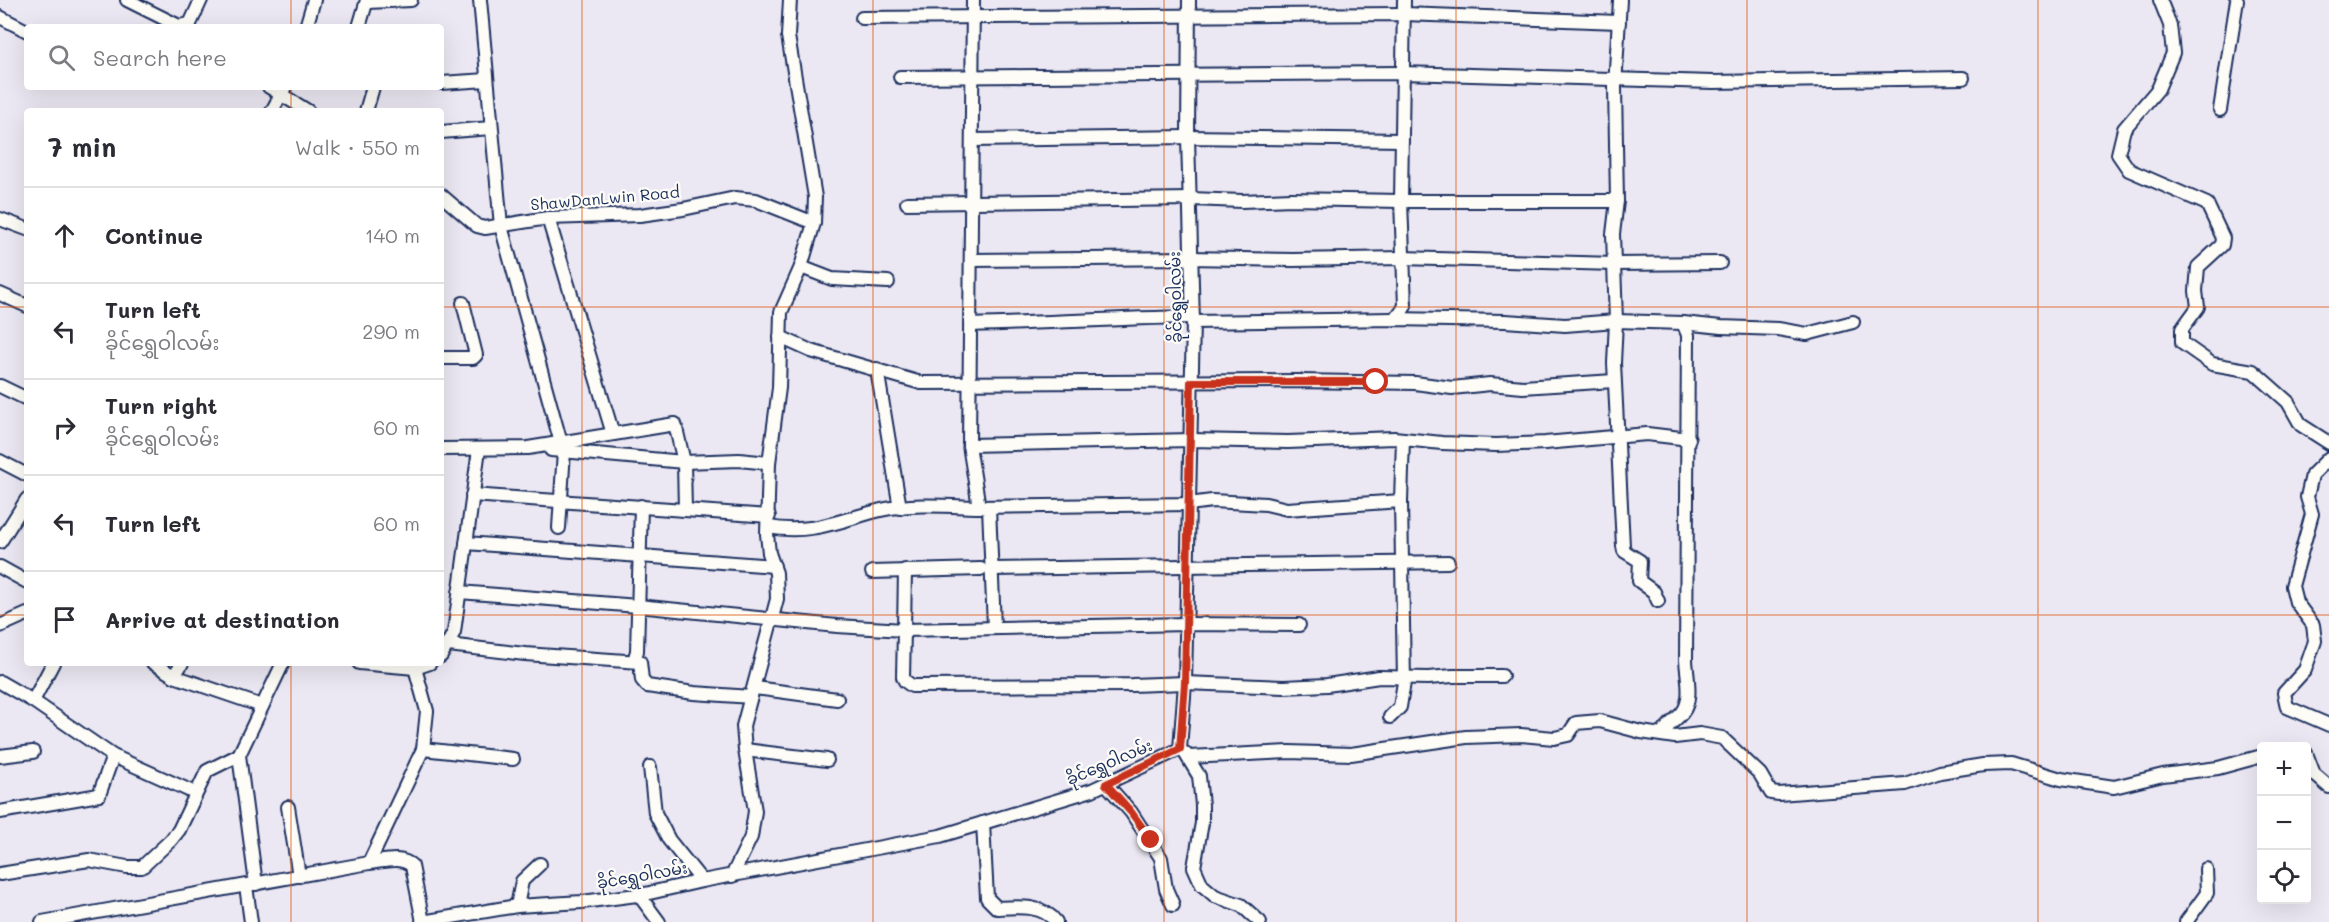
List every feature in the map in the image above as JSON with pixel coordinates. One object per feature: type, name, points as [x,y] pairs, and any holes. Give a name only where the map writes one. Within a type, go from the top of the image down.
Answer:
[{"type":"street","points":[[190,24],[201,0]]},
{"type":"street","points":[[307,24],[314,0]]},
{"type":"street","points":[[360,24],[367,1],[411,0]]},
{"type":"street","points":[[480,0],[501,226],[562,447],[559,528]]},
{"type":"street","points":[[732,876],[751,837],[755,811],[743,726],[777,599],[776,573],[769,553],[768,521],[769,464],[779,388],[781,312],[801,267],[814,223],[815,197],[788,36],[790,0]]},
{"type":"street","points":[[973,0],[969,446],[984,507],[987,569],[994,627]]},
{"type":"street","name":"ခိုင်ရွှေဝါလမ်း","points":[[423,922],[517,906],[582,902],[639,895],[940,836],[1092,790],[1184,753],[1193,319],[1188,137],[1189,0]]},
{"type":"street","points":[[1393,320],[1405,306],[1401,201],[1404,0]]},
{"type":"street","points":[[1620,0],[1616,80],[1617,201],[1613,234],[1616,436],[1624,551],[1640,561],[1639,582],[1654,592],[1658,601]]},
{"type":"street","points":[[2160,0],[2169,25],[2173,53],[2158,89],[2124,129],[2118,154],[2129,170],[2207,204],[2223,238],[2222,245],[2198,267],[2196,291],[2198,307],[2182,329],[2182,344],[2212,364],[2253,371],[2288,402],[2301,425],[2329,443]]},
{"type":"street","points":[[2220,110],[2237,0]]},
{"type":"street","points":[[133,2],[175,24]]},
{"type":"street","points":[[862,18],[1404,14],[1619,22]]},
{"type":"street","points":[[0,17],[24,29]]},
{"type":"street","points":[[900,77],[1402,73],[1713,82],[1963,78]]},
{"type":"street","points":[[444,83],[486,81]]},
{"type":"street","points":[[367,108],[372,90]]},
{"type":"street","points":[[274,108],[284,91],[304,108]]},
{"type":"street","points":[[444,132],[491,128]]},
{"type":"street","points":[[972,140],[1188,137],[1402,140]]},
{"type":"street","name":"ShawDanLwin Road","points":[[444,198],[477,226],[485,228],[548,218],[640,215],[735,198],[756,200],[814,223]]},
{"type":"street","points":[[907,203],[1191,199],[1617,201]]},
{"type":"street","points":[[548,218],[613,434]]},
{"type":"street","points":[[0,219],[24,228]]},
{"type":"street","points":[[971,260],[1402,258],[1615,264],[1720,264]]},
{"type":"street","points":[[801,267],[832,279],[888,282]]},
{"type":"street","points":[[0,294],[24,305]]},
{"type":"street","points":[[444,358],[473,358],[476,355],[463,303]]},
{"type":"street","points":[[971,325],[1041,324],[1134,317],[1505,321],[1564,324],[1616,321],[1778,329],[1807,334],[1853,322]]},
{"type":"street","points":[[1662,735],[1668,724],[1680,715],[1688,704],[1686,660],[1688,335],[1683,323]]},
{"type":"street","points":[[780,337],[810,351],[921,383],[1414,382],[1452,388],[1490,384],[1523,387],[1614,381]]},
{"type":"street","points":[[877,369],[892,448],[900,507]]},
{"type":"street","points":[[0,386],[24,398]]},
{"type":"street","points":[[562,447],[613,434],[675,424],[684,462],[685,510]]},
{"type":"street","points":[[969,446],[1191,440],[1288,442],[1403,439],[1496,445],[1647,434],[1689,439]]},
{"type":"street","points":[[1390,717],[1400,707],[1404,677],[1401,501],[1403,439]]},
{"type":"street","points":[[444,448],[562,447],[684,462],[739,460],[769,464]]},
{"type":"street","points":[[478,449],[454,632],[444,651],[633,661],[640,662],[642,680],[647,686],[694,693],[753,692],[837,699]]},
{"type":"street","points":[[2329,458],[2312,475],[2307,497],[2312,514],[2292,586],[2296,602],[2313,625],[2315,641],[2305,670],[2284,693],[2287,707],[2329,724]]},
{"type":"street","points":[[0,461],[24,473]]},
{"type":"street","points":[[472,495],[685,510],[768,521],[786,530],[805,530],[900,507],[1189,504],[1212,501],[1266,504],[1287,509],[1401,501]]},
{"type":"street","points":[[1,540],[24,506]]},
{"type":"street","points":[[633,661],[637,651],[641,506]]},
{"type":"street","points":[[466,543],[774,566]]},
{"type":"street","points":[[873,572],[1448,562]]},
{"type":"street","points":[[0,567],[24,580]]},
{"type":"street","points":[[905,570],[903,677],[904,681],[912,686],[1132,686],[1185,683],[1284,687],[1328,685],[1379,677],[1502,676]]},
{"type":"street","points":[[459,592],[904,630],[1186,624],[1299,625]]},
{"type":"street","points":[[0,626],[24,615]]},
{"type":"street","points":[[33,701],[51,666]]},
{"type":"street","points":[[158,666],[174,676],[262,706]]},
{"type":"street","points":[[174,676],[180,666]]},
{"type":"street","points":[[251,922],[251,884],[239,755],[282,666]]},
{"type":"street","points":[[400,666],[415,668],[421,666]]},
{"type":"street","points":[[369,863],[423,749],[427,711],[415,668]]},
{"type":"street","points":[[0,682],[33,701],[113,756],[195,793]]},
{"type":"street","points":[[1184,753],[1351,754],[1466,737],[1521,735],[1554,738],[1568,735],[1576,723],[1600,721],[1675,737],[1700,734],[1722,738],[1760,774],[1771,793],[1779,794],[1905,784],[1940,772],[1983,765],[2011,764],[2061,779],[2114,787],[2163,775],[2218,768],[2257,757]]},
{"type":"street","points":[[423,749],[513,759]]},
{"type":"street","points":[[745,750],[827,760]]},
{"type":"street","points":[[0,756],[33,752]]},
{"type":"street","points":[[1184,753],[1199,776],[1203,805],[1194,867],[1202,885],[1215,896],[1241,905],[1260,922]]},
{"type":"street","points":[[0,874],[88,860],[127,867],[142,867],[179,830],[207,771],[239,755]]},
{"type":"street","points":[[0,812],[99,795],[113,756]]},
{"type":"street","points":[[2311,765],[2314,774],[2329,788]]},
{"type":"street","points":[[650,766],[655,813],[669,840],[702,881]]},
{"type":"street","points":[[1106,784],[1131,812],[1161,858],[1166,889],[1173,905]]},
{"type":"street","points":[[288,807],[299,876]]},
{"type":"street","points":[[983,823],[987,898],[998,908],[1030,907],[1052,917],[1056,922]]},
{"type":"street","points":[[42,922],[369,863],[400,860],[410,864],[423,922]]},
{"type":"street","points":[[517,906],[522,881],[540,864]]},
{"type":"street","points":[[2186,922],[2206,894],[2206,869]]},
{"type":"street","points":[[639,895],[659,922]]},
{"type":"street","points":[[502,908],[503,922]]},
{"type":"street","points":[[115,909],[118,922]]},
{"type":"route","points":[[1151,840],[1131,812],[1106,784],[1180,749],[1185,683],[1191,382],[1376,382]]}]
